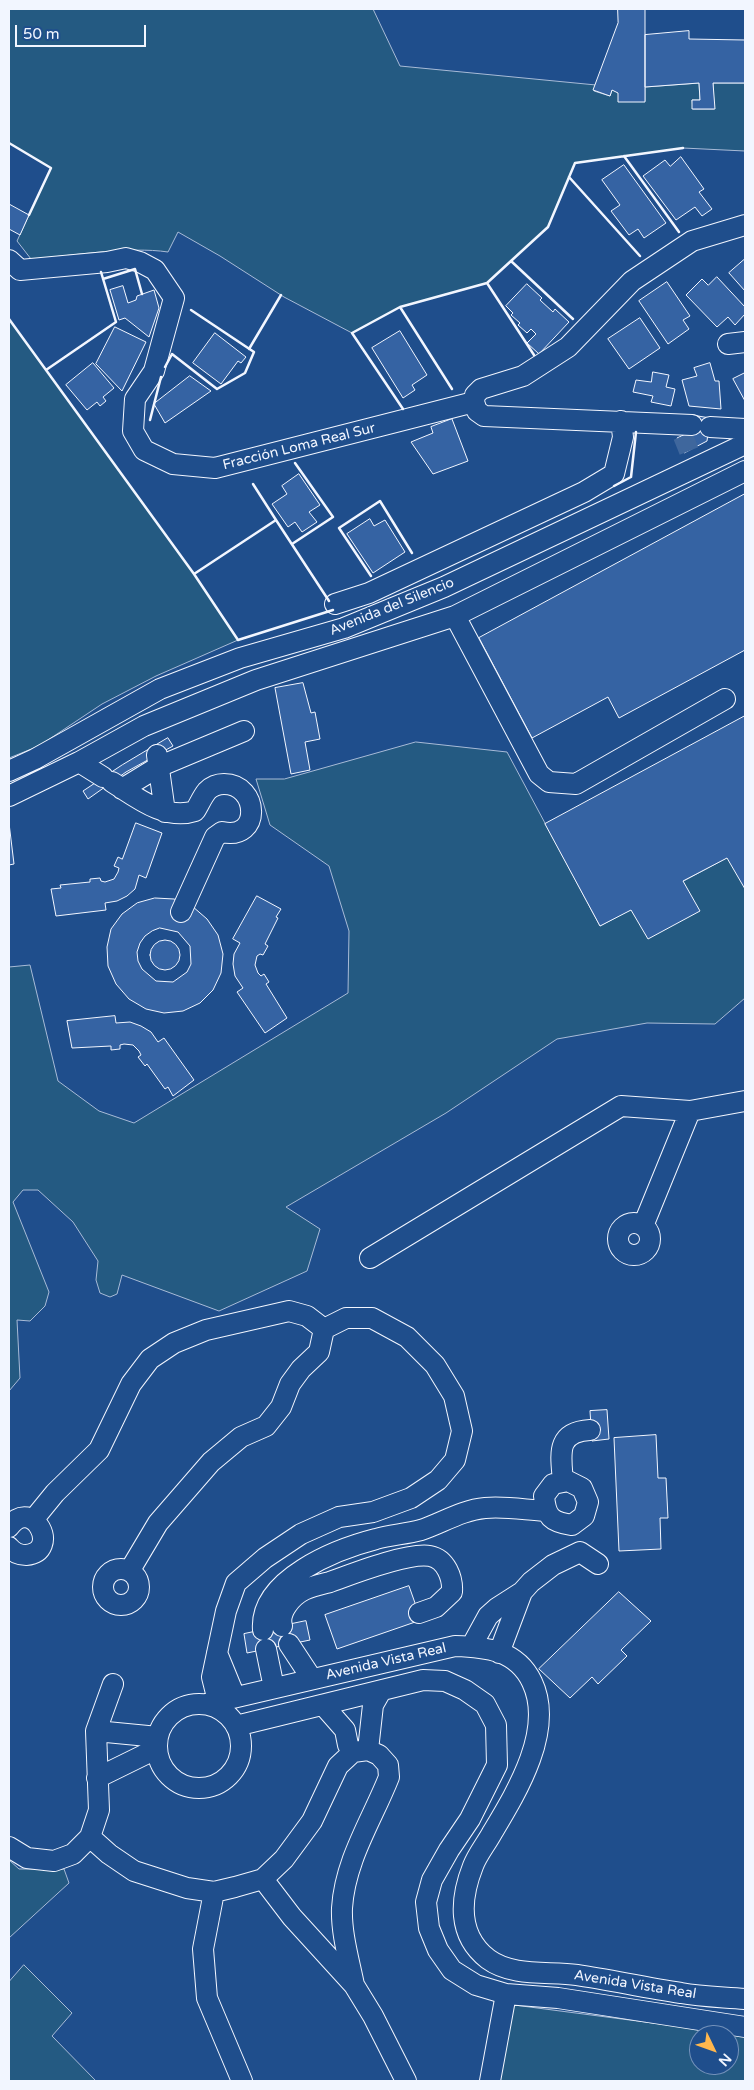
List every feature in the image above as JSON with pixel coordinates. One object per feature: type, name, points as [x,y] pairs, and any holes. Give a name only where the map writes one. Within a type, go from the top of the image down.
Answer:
[{"type":"street","points":[[745,225],[692,241],[632,281],[568,347],[523,376],[481,389],[475,395],[474,402],[477,411],[484,416],[621,421],[691,439],[745,429]]},
{"type":"street","name":"Fracción Loma Real Sur","points":[[9,260],[20,270],[107,262],[126,258],[140,262],[155,270],[174,298],[154,371],[135,399],[133,431],[144,450],[173,464],[215,468],[474,402]]},
{"type":"street","points":[[335,604],[387,585],[584,492],[614,474],[623,437],[621,421]]},
{"type":"street","name":"Avenida del Silencio","points":[[9,771],[160,689],[240,658],[344,628],[444,588],[509,556],[691,439],[745,444]]},
{"type":"street","name":"Avenida del Silencio","points":[[9,796],[79,762],[152,723],[256,680],[455,616],[745,471]]},
{"type":"street","points":[[509,556],[520,585]]},
{"type":"street","points":[[455,616],[539,774],[549,782],[576,784],[725,699]]},
{"type":"street","points":[[152,723],[165,812]]},
{"type":"street","points":[[113,783],[157,756],[244,731]]},
{"type":"street","points":[[79,762],[165,812],[188,813],[195,811],[206,792],[220,784],[237,787],[249,799],[252,816],[243,830],[222,832],[215,837],[181,912]]},
{"type":"street","points":[[370,1258],[621,1106],[690,1111],[745,1101]]},
{"type":"street","points":[[643,1226],[690,1111]]},
{"type":"street","points":[[34,1520],[55,1493],[99,1450],[131,1384],[150,1359],[174,1343],[206,1330],[290,1312],[307,1316],[324,1329]]},
{"type":"street","points":[[219,1701],[191,1705],[180,1709],[162,1725],[157,1743],[163,1768],[177,1782],[189,1788],[203,1788],[216,1784],[228,1777],[236,1766],[240,1753],[240,1739],[236,1726],[228,1716],[217,1708],[219,1701],[212,1677],[226,1611],[236,1583],[265,1558],[301,1534],[339,1517],[372,1512],[411,1498],[438,1480],[454,1460],[462,1431],[454,1396],[435,1365],[413,1342],[372,1318],[346,1318],[324,1329]]},
{"type":"street","points":[[130,1570],[158,1522],[211,1462],[241,1437],[266,1426],[281,1407],[290,1384],[301,1369],[319,1352],[324,1329]]},
{"type":"street","points":[[563,1482],[561,1449],[569,1434],[590,1430]]},
{"type":"street","points":[[568,1480],[582,1488],[588,1502],[584,1516],[572,1524],[557,1522],[546,1511],[544,1496],[553,1484],[568,1480]]},
{"type":"street","points":[[274,1688],[276,1642],[280,1620],[298,1583],[328,1555],[378,1538],[421,1530],[456,1515],[484,1508],[546,1511]]},
{"type":"street","points":[[9,1527],[16,1520],[22,1518],[34,1520],[39,1524],[43,1536],[40,1548],[35,1552],[23,1555],[16,1554],[9,1547]]},
{"type":"street","points":[[471,1647],[488,1616],[522,1592],[531,1582],[553,1565],[580,1552],[598,1564]]},
{"type":"street","points":[[328,1555],[342,1577]]},
{"type":"street","points":[[298,1583],[342,1577],[390,1562],[431,1556],[441,1562],[449,1572],[452,1592],[436,1607],[419,1613]]},
{"type":"street","points":[[499,1653],[522,1592]]},
{"type":"street","points":[[488,1616],[499,1618],[508,1628]]},
{"type":"street","points":[[276,1642],[312,1679]]},
{"type":"street","name":"Avenida Vista Real","points":[[219,1701],[455,1646],[487,1647],[511,1658],[528,1672],[535,1688],[539,1707],[537,1731],[530,1760],[473,1866],[465,1893],[462,1917],[472,1941],[488,1960],[508,1968],[576,1975],[684,1994],[745,1999]]},
{"type":"street","name":"Avenida Vista Real","points":[[236,1726],[423,1680],[445,1681],[465,1690],[484,1704],[496,1724],[497,1765],[470,1819],[432,1880],[426,1902],[428,1928],[438,1950],[452,1970],[476,1984],[506,1994],[558,1998],[745,2027]]},
{"type":"street","points":[[9,1846],[27,1858],[54,1861],[73,1854],[90,1837],[99,1810],[96,1730],[113,1684]]},
{"type":"street","points":[[90,1837],[109,1854],[134,1871],[187,1888],[214,1892],[263,1879],[284,1859],[312,1821],[338,1766],[361,1751],[373,1705],[381,1691]]},
{"type":"street","points":[[323,1705],[345,1730],[348,1744],[361,1751],[379,1755],[388,1765],[389,1777],[353,1857],[346,1883],[342,1909],[354,1984]]},
{"type":"street","points":[[96,1730],[157,1743]]},
{"type":"street","points":[[97,1778],[157,1743]]},
{"type":"street","points":[[470,1819],[497,1824]]},
{"type":"street","points":[[263,1879],[292,1917],[354,1984],[373,2016],[406,2081]]},
{"type":"street","points":[[214,1892],[203,1948],[207,1998],[242,2081]]},
{"type":"street","points":[[490,2081],[506,1994]]},
{"type":"street","points":[[679,2017],[684,1994]]},
{"type":"shaded area","points":[[9,9],[373,9],[400,66],[596,85],[594,91],[610,96],[612,90],[645,101],[645,87],[699,83],[700,100],[692,100],[693,109],[714,109],[713,83],[745,83],[745,151],[683,148],[575,163],[548,227],[487,283],[400,307],[352,333],[284,297],[178,232],[168,252],[136,250],[31,259],[17,241],[51,168],[9,143]]},
{"type":"shaded area","points":[[9,319],[194,574],[238,640],[156,676],[102,704],[39,746],[9,758]]},
{"type":"shaded area","points":[[416,742],[507,752],[600,926],[745,848],[745,998],[715,1024],[647,1023],[557,1039],[446,1113],[286,1207],[320,1229],[307,1271],[219,1311],[122,1275],[117,1294],[110,1297],[100,1293],[96,1280],[98,1261],[73,1222],[38,1190],[23,1190],[13,1202],[49,1292],[45,1306],[30,1321],[17,1320],[20,1378],[9,1391],[9,967],[30,965],[58,1081],[99,1111],[134,1123],[348,993],[349,931],[329,866],[270,825],[256,779],[284,779]]},
{"type":"shaded area","points":[[9,1860],[19,1869],[64,1869],[69,1883],[9,1938]]},
{"type":"shaded area","points":[[24,1965],[72,2013],[52,2036],[96,2081],[9,2081],[9,1982]]},
{"type":"shaded area","points":[[514,2005],[689,2028],[689,2075],[739,2075],[739,2034],[745,2035],[745,2081],[499,2081]]},
{"type":"building","points":[[618,9],[645,9],[645,102],[618,102],[618,93],[612,90],[610,96],[593,90],[618,23]]},
{"type":"building","points":[[689,31],[689,39],[745,40],[745,83],[713,83],[715,109],[692,109],[692,100],[700,100],[699,83],[645,87],[645,35]]},
{"type":"building","points":[[681,157],[704,189],[699,192],[712,209],[702,216],[695,207],[676,220],[643,176],[665,160],[670,166]]},
{"type":"building","points":[[624,165],[666,223],[644,238],[638,229],[629,235],[611,211],[620,205],[602,180]]},
{"type":"building","points":[[9,204],[29,215],[20,235],[9,229]]},
{"type":"building","points":[[745,259],[745,291],[729,273]]},
{"type":"building","points":[[717,277],[745,307],[745,314],[735,325],[728,317],[717,327],[686,295],[702,279],[708,285]]},
{"type":"building","points":[[667,282],[690,316],[683,320],[689,329],[668,344],[639,301]]},
{"type":"building","points":[[527,284],[553,312],[555,309],[569,322],[539,354],[527,343],[536,334],[531,329],[527,333],[518,325],[520,323],[511,315],[513,313],[506,306]]},
{"type":"building","points":[[123,286],[128,303],[136,300],[137,296],[154,290],[159,308],[149,337],[125,318],[119,320],[110,290]]},
{"type":"building","points":[[640,318],[660,348],[629,369],[608,339]]},
{"type":"building","points":[[115,327],[146,342],[122,391],[96,364]]},
{"type":"building","points":[[400,331],[427,375],[412,385],[415,390],[403,398],[372,348]]},
{"type":"building","points":[[215,333],[246,357],[241,363],[238,361],[221,384],[193,363]]},
{"type":"building","points":[[93,363],[114,388],[103,397],[106,401],[100,406],[97,402],[87,410],[66,385]]},
{"type":"building","points":[[710,363],[715,381],[719,381],[721,409],[689,406],[682,380],[697,376],[694,368]]},
{"type":"building","points":[[653,372],[669,375],[666,387],[675,389],[671,406],[651,402],[653,396],[633,392],[636,380],[651,382]]},
{"type":"building","points":[[745,373],[745,401],[733,379]]},
{"type":"building","points":[[190,376],[211,391],[165,423],[154,404]]},
{"type":"building","points":[[692,415],[710,418],[707,441],[684,453],[677,438],[690,432]]},
{"type":"building","points":[[452,419],[468,461],[433,474],[411,442],[433,433],[431,427]]},
{"type":"building","points":[[299,474],[320,505],[309,512],[317,522],[302,532],[295,522],[288,527],[272,504],[287,494],[282,486]]},
{"type":"building","points":[[745,494],[745,650],[619,718],[608,697],[532,738],[479,638]]},
{"type":"building","points":[[370,519],[374,526],[385,520],[405,552],[373,573],[347,534]]},
{"type":"building","points":[[303,683],[311,713],[315,712],[320,739],[305,742],[310,770],[291,774],[275,688]]},
{"type":"building","points":[[745,716],[745,889],[727,858],[683,881],[700,911],[648,939],[631,910],[600,926],[545,824]]},
{"type":"building","points":[[168,738],[173,746],[126,772],[88,799],[83,791]]},
{"type":"building","points":[[9,823],[14,864],[9,865]]},
{"type":"building","points":[[136,823],[162,833],[146,878],[139,875],[135,889],[117,901],[105,903],[106,910],[56,916],[51,889],[61,888],[60,885],[90,882],[90,879],[100,878],[101,881],[105,882],[114,879],[119,868],[114,866],[118,857],[122,859]]},
{"type":"building","points":[[257,896],[281,909],[265,944],[268,946],[263,955],[257,956],[255,965],[258,973],[261,976],[264,974],[269,982],[266,984],[287,1018],[265,1033],[237,992],[243,988],[235,976],[233,964],[234,954],[240,943],[233,939]]},
{"type":"building","points":[[155,898],[174,899],[192,906],[207,919],[218,935],[223,954],[221,973],[213,990],[200,1003],[183,1011],[164,1013],[146,1009],[129,999],[116,984],[108,966],[107,947],[111,929],[122,914],[137,903]],"holes":[[[160,928],[178,932],[190,946],[191,964],[187,972],[173,982],[156,981],[142,969],[138,961],[137,952],[140,943],[145,936]]]},
{"type":"building","points":[[165,940],[175,945],[180,955],[175,965],[165,970],[155,965],[150,955],[155,945]]},
{"type":"building","points":[[115,1016],[116,1023],[130,1022],[141,1026],[151,1032],[158,1042],[164,1038],[194,1080],[173,1096],[168,1087],[165,1089],[147,1064],[145,1066],[138,1057],[141,1055],[139,1051],[133,1045],[124,1044],[120,1045],[120,1049],[111,1050],[111,1046],[72,1048],[67,1021]]},
{"type":"building","points":[[607,1410],[609,1439],[592,1441],[590,1411]]},
{"type":"building","points":[[656,1435],[658,1478],[666,1478],[668,1518],[660,1518],[661,1549],[619,1551],[614,1438]]},
{"type":"building","points":[[409,1586],[421,1620],[337,1649],[325,1615]]},
{"type":"building","points":[[619,1592],[651,1621],[621,1650],[627,1656],[598,1684],[592,1677],[570,1698],[539,1669]]},
{"type":"building","points":[[306,1621],[310,1640],[247,1653],[244,1634]]},
{"type":"tunnel","points":[[683,436],[689,451]]},
{"type":"wall","points":[[9,143],[51,168],[29,215]]},
{"type":"wall","points":[[403,409],[352,333],[400,307],[487,283],[548,227],[575,163],[683,148]]},
{"type":"wall","points":[[624,156],[679,232]]},
{"type":"wall","points":[[569,177],[640,256]]},
{"type":"wall","points":[[511,261],[573,319]]},
{"type":"wall","points":[[103,279],[135,269],[142,294]]},
{"type":"wall","points":[[101,272],[116,322],[46,370],[194,574]]},
{"type":"wall","points":[[487,283],[534,355]]},
{"type":"wall","points":[[249,349],[281,295]]},
{"type":"wall","points":[[400,307],[452,389]]},
{"type":"wall","points":[[165,367],[172,354],[217,389],[245,373],[254,352],[191,310]]},
{"type":"wall","points":[[9,319],[46,370]]},
{"type":"wall","points":[[150,420],[161,377]]},
{"type":"wall","points":[[614,486],[631,477],[636,432]]},
{"type":"wall","points":[[292,544],[333,517],[295,463]]},
{"type":"wall","points":[[253,484],[276,520]]},
{"type":"wall","points":[[371,576],[339,528],[380,501],[412,553]]},
{"type":"wall","points":[[329,601],[276,520],[194,574],[238,640],[333,610]]}]
